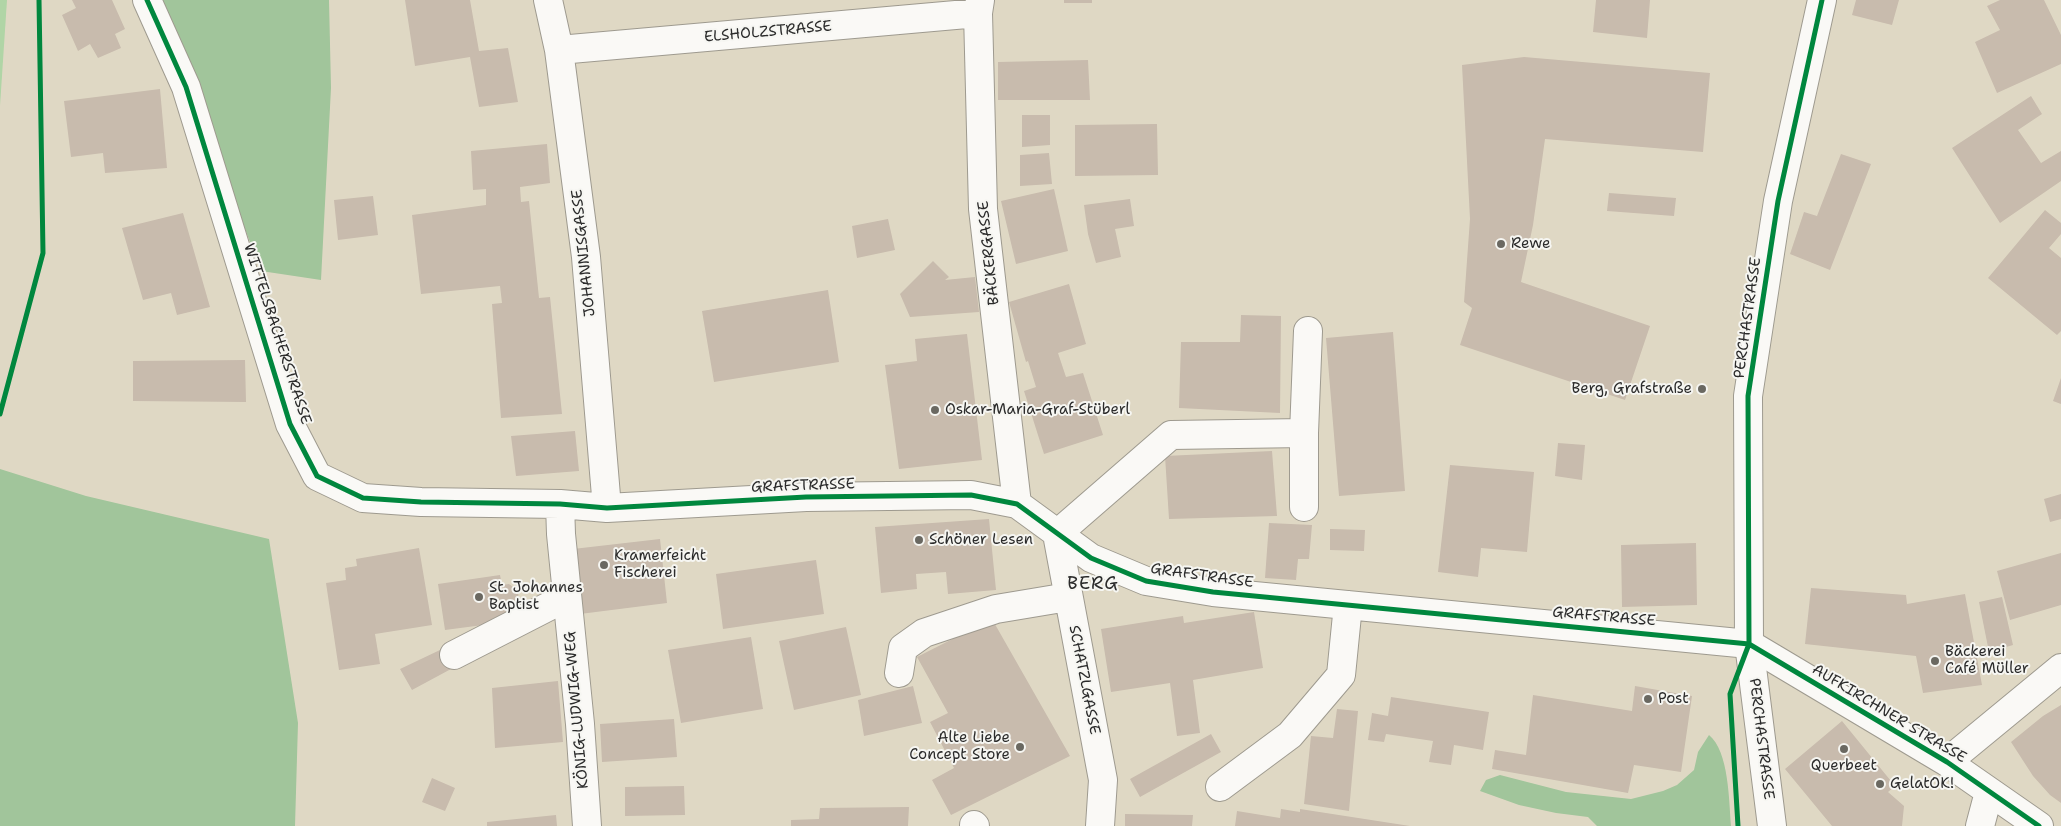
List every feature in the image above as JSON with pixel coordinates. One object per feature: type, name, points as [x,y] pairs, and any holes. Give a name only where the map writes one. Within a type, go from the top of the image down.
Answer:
[{"type":"street","name":"WITTELSBACHERSTRASSE","points":[[147,0],[186,87],[290,424],[318,476],[363,498],[421,502],[583,506]]},
{"type":"street","name":"JOHANNISGASSE","points":[[548,0],[559,50],[586,257],[583,506]]},
{"type":"street","name":"PERCHASTRASSE","points":[[1772,826],[1749,644],[1748,396],[1778,201],[1822,0]]},
{"type":"street","name":"ELSHOLZSTRASSE","points":[[559,50],[979,7]]},
{"type":"street","name":"BÄCKERGASSE","points":[[979,7],[983,209],[1017,504]]},
{"type":"street","points":[[1304,507],[1304,433],[1308,331]]},
{"type":"street","points":[[1057,534],[1171,435],[1304,433]]},
{"type":"street","name":"GRAFSTRASSE","points":[[583,506],[806,497],[971,495],[1017,504],[1091,558],[1146,581],[1214,592],[1749,644]]},
{"type":"street","name":"KÖNIG-LUDWIG-WEG","points":[[583,506],[561,534],[580,724],[587,826]]},
{"type":"street","name":"SCHATZLGASSE","points":[[1057,534],[1103,780],[1100,826]]},
{"type":"street","points":[[454,655],[567,597]]},
{"type":"street","points":[[899,673],[903,648],[924,633],[996,609],[1068,597]]},
{"type":"street","points":[[1220,787],[1290,734],[1341,675],[1348,605]]},
{"type":"street","name":"AUFKIRCHNER STRASSE","points":[[1749,644],[1947,762],[2039,826]]},
{"type":"street","points":[[1947,762],[2061,668]]},
{"type":"street","points":[[1980,826],[1989,792]]},
{"type":"green space","points":[[0,0],[7,0],[0,106]]},
{"type":"green space","points":[[158,0],[329,0],[331,88],[321,280],[261,271]]},
{"type":"green space","points":[[0,469],[86,496],[269,539],[298,723],[295,826],[0,826]]},
{"type":"green space","points":[[1709,735],[1716,742],[1724,764],[1727,777],[1731,826],[1597,826],[1588,817],[1556,813],[1519,805],[1480,791],[1486,780],[1500,775],[1566,792],[1631,799],[1663,791],[1677,785],[1694,770],[1698,752]]},
{"type":"building","points":[[72,0],[112,0],[125,29],[115,34],[121,48],[98,58],[90,44],[78,51],[62,15],[76,8]]},
{"type":"building","points":[[405,0],[470,0],[479,51],[508,48],[518,102],[479,107],[470,57],[415,66]]},
{"type":"building","points":[[1064,0],[1092,0],[1092,3],[1064,3]]},
{"type":"building","points":[[1596,0],[1650,0],[1647,38],[1593,32]]},
{"type":"building","points":[[1856,0],[1899,0],[1892,25],[1852,15]]},
{"type":"building","points":[[2000,0],[2044,0],[2061,35],[2061,64],[1997,93],[1975,42],[2000,30],[1987,6]]},
{"type":"building","points":[[1524,57],[1710,73],[1703,152],[1545,139],[1533,225],[1521,282],[1650,326],[1625,400],[1460,345],[1472,308],[1464,302],[1470,219],[1462,65]]},
{"type":"building","points":[[1088,60],[1090,100],[998,100],[998,62]]},
{"type":"building","points":[[160,89],[167,168],[105,173],[103,153],[71,157],[64,101]]},
{"type":"building","points":[[2031,96],[2042,114],[2018,130],[2041,163],[2061,151],[2061,181],[2000,223],[1952,148]]},
{"type":"building","points":[[1022,115],[1050,115],[1050,145],[1022,147]]},
{"type":"building","points":[[1157,124],[1158,175],[1075,176],[1075,125]]},
{"type":"building","points":[[547,144],[550,183],[520,187],[521,202],[529,201],[539,298],[550,297],[562,414],[501,418],[492,304],[502,303],[500,286],[421,294],[412,215],[486,205],[486,189],[473,190],[471,151]]},
{"type":"building","points":[[1049,153],[1052,184],[1020,186],[1020,155]]},
{"type":"building","points":[[1841,154],[1871,164],[1830,270],[1790,254],[1804,212],[1817,216]]},
{"type":"building","points":[[1054,189],[1068,251],[1016,264],[1001,201]]},
{"type":"building","points":[[1609,193],[1676,198],[1674,216],[1607,211]]},
{"type":"building","points":[[373,196],[378,235],[338,240],[334,200]]},
{"type":"building","points":[[1130,199],[1134,226],[1115,229],[1121,257],[1096,263],[1088,234],[1084,205]]},
{"type":"building","points":[[2045,210],[2061,223],[2061,234],[2049,248],[2061,258],[2061,331],[2057,335],[1988,278]]},
{"type":"building","points":[[183,213],[210,307],[177,315],[171,293],[143,300],[122,228]]},
{"type":"building","points":[[888,219],[895,250],[857,258],[852,226]]},
{"type":"building","points":[[933,261],[949,277],[945,280],[975,277],[979,312],[910,317],[900,294]]},
{"type":"building","points":[[1069,284],[1086,344],[1058,353],[1066,377],[1083,373],[1103,435],[1044,454],[1024,391],[1036,387],[1028,361],[1026,362],[1009,302]]},
{"type":"building","points":[[828,290],[839,362],[714,382],[702,311]]},
{"type":"building","points":[[1241,315],[1281,316],[1280,413],[1179,408],[1181,342],[1240,342]]},
{"type":"building","points":[[1393,332],[1405,491],[1339,496],[1326,338]]},
{"type":"building","points":[[967,334],[982,460],[899,469],[885,365],[917,361],[915,339]]},
{"type":"building","points":[[245,360],[246,402],[133,401],[133,361]]},
{"type":"building","points":[[2061,378],[2061,404],[2053,401]]},
{"type":"building","points":[[575,431],[579,471],[516,476],[511,436]]},
{"type":"building","points":[[1558,443],[1585,445],[1582,480],[1555,476]]},
{"type":"building","points":[[1272,451],[1277,516],[1169,519],[1165,456]]},
{"type":"building","points":[[1450,465],[1534,472],[1527,552],[1481,548],[1478,577],[1438,572]]},
{"type":"building","points":[[2061,494],[2061,519],[2050,522],[2044,499]]},
{"type":"building","points":[[989,519],[996,590],[948,594],[946,572],[916,574],[917,589],[881,593],[875,527]]},
{"type":"building","points":[[1269,523],[1312,525],[1309,559],[1298,559],[1296,580],[1265,578]]},
{"type":"building","points":[[1330,529],[1365,530],[1364,551],[1330,550]]},
{"type":"building","points":[[660,539],[667,603],[580,614],[573,549]]},
{"type":"building","points":[[1696,543],[1697,605],[1622,607],[1621,545]]},
{"type":"building","points":[[419,548],[432,625],[375,634],[380,664],[339,670],[326,583],[346,580],[345,568],[357,566],[356,559]]},
{"type":"building","points":[[2061,553],[2061,605],[2010,620],[1997,571]]},
{"type":"building","points":[[816,560],[824,614],[723,629],[716,574]]},
{"type":"building","name":"St. Johannes Baptist","points":[[500,575],[502,585],[509,584],[518,591],[519,603],[515,611],[505,613],[506,622],[445,630],[438,584]]},
{"type":"building","points":[[1811,588],[1906,595],[1907,604],[1965,594],[1982,685],[1923,693],[1916,656],[1805,644]]},
{"type":"building","points":[[2002,597],[2013,645],[1989,652],[1979,602]]},
{"type":"building","points":[[1254,612],[1263,668],[1193,680],[1200,733],[1177,736],[1170,683],[1111,692],[1101,629],[1183,616],[1184,623]]},
{"type":"building","points":[[992,619],[1070,756],[951,815],[932,780],[954,768],[930,722],[948,713],[917,657]]},
{"type":"building","points":[[846,627],[861,695],[794,710],[779,641]]},
{"type":"building","points":[[751,637],[763,709],[681,723],[668,650]]},
{"type":"building","points":[[440,650],[451,669],[412,690],[400,669]]},
{"type":"building","points":[[558,681],[563,742],[495,748],[492,688]]},
{"type":"building","points":[[913,686],[922,723],[864,736],[858,700]]},
{"type":"building","points":[[1635,686],[1692,696],[1681,772],[1634,765],[1628,793],[1492,769],[1495,750],[1526,755],[1533,695],[1632,711]]},
{"type":"building","points":[[1391,697],[1489,712],[1483,750],[1454,745],[1451,765],[1429,762],[1433,741],[1386,734],[1384,742],[1368,740],[1372,713],[1388,716]]},
{"type":"building","points":[[2061,705],[2061,803],[2050,795],[2033,776],[2011,742],[2043,716]]},
{"type":"building","points":[[1337,709],[1358,711],[1349,811],[1304,804],[1311,736],[1333,738]]},
{"type":"building","points":[[674,719],[677,757],[602,762],[600,724]]},
{"type":"building","points":[[1842,721],[1895,786],[1888,792],[1904,806],[1902,826],[1832,826],[1785,769]]},
{"type":"building","points":[[1211,734],[1221,752],[1140,797],[1130,779]]},
{"type":"building","points":[[432,778],[455,788],[445,811],[422,802]]},
{"type":"building","points":[[684,786],[685,815],[625,816],[625,787]]},
{"type":"building","points":[[909,807],[908,826],[791,826],[791,820],[819,819],[820,808]]},
{"type":"building","points":[[1281,809],[1300,812],[1300,809],[1410,826],[1235,826],[1237,811],[1280,818]]},
{"type":"building","points":[[1125,814],[1193,815],[1192,826],[1125,826]]},
{"type":"building","points":[[556,815],[557,826],[487,826],[487,822]]},
{"type":"cycle path","points":[[0,414],[43,253],[39,0]]},
{"type":"cycle path","points":[[147,0],[186,87],[290,424],[317,476],[363,498],[421,502],[560,504],[607,508],[806,497],[971,495],[1017,504],[1091,558],[1146,581],[1213,592],[1749,644],[1947,762],[2039,826]]},
{"type":"cycle path","points":[[1738,826],[1730,694],[1749,644],[1748,396],[1778,201],[1822,0]]},
{"type":"place","name":"Rewe","points":[[1501,244]]},
{"type":"place","name":"Berg, Grafstraße","points":[[1702,389]]},
{"type":"place","name":"Oskar-Maria-Graf-Stüberl","points":[[935,410]]},
{"type":"place","name":"Schöner Lesen","points":[[919,540]]},
{"type":"place","name":"Kramerfeicht Fischerei","points":[[604,565]]},
{"type":"place","name":"St. Johannes Baptist","points":[[479,597]]},
{"type":"place","name":"Bäckerei Café Müller","points":[[1935,661]]},
{"type":"place","name":"Post","points":[[1648,699]]},
{"type":"place","name":"Alte Liebe Concept Store","points":[[1020,747]]},
{"type":"place","name":"Querbeet","points":[[1844,749]]},
{"type":"place","name":"GelatOK!","points":[[1880,784]]},
{"type":"district","name":"BERG","points":[[1093,584]]}]
